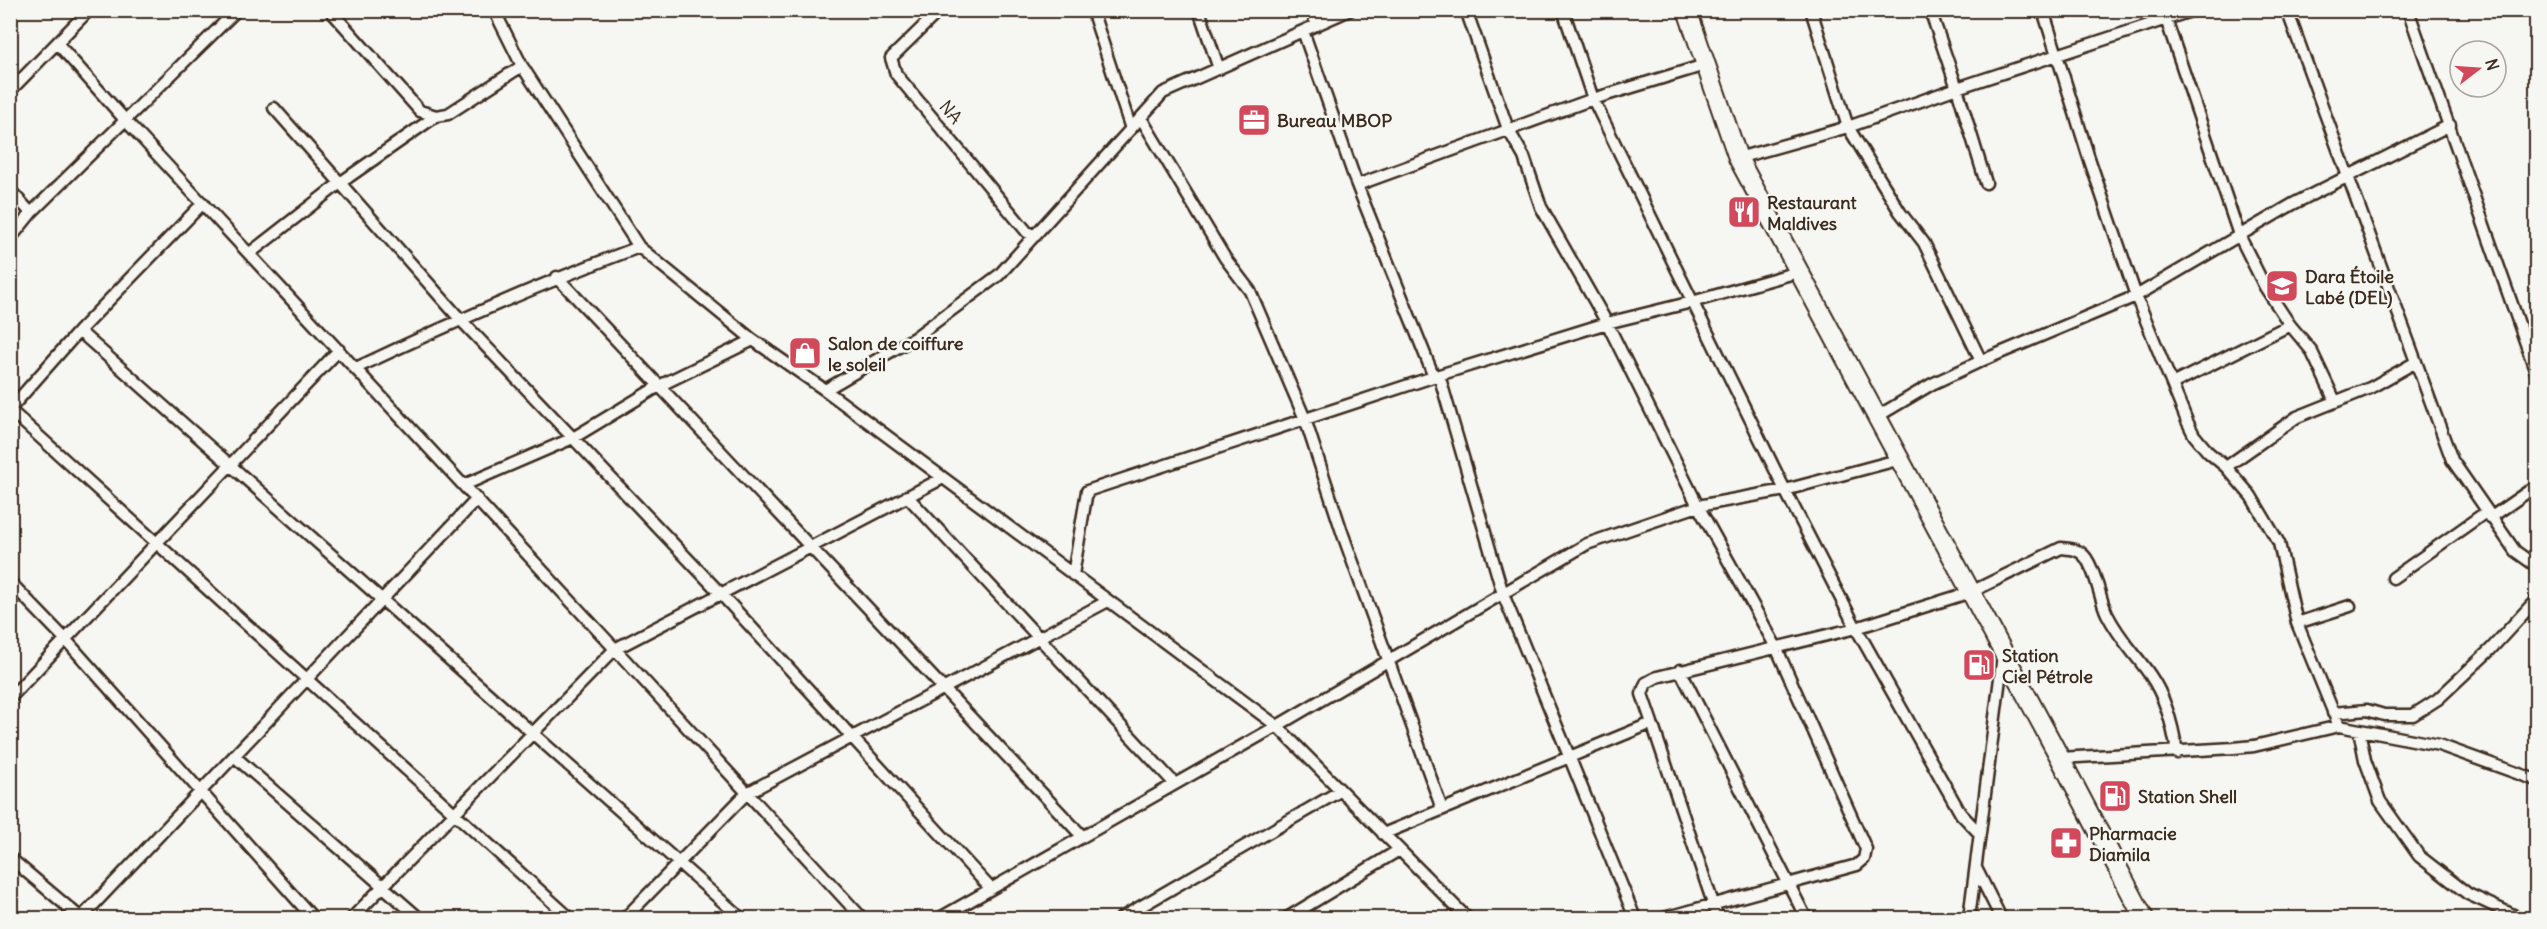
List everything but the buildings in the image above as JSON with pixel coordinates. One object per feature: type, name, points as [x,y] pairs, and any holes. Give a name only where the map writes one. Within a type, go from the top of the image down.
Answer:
[{"type":"highway","points":[[1687,10],[1738,158],[1901,459],[2144,918]]},
{"type":"street","points":[[10,91],[89,10]]},
{"type":"street","points":[[10,239],[31,213],[237,10]]},
{"type":"street","points":[[330,10],[420,111],[436,116]]},
{"type":"street","points":[[494,10],[522,66],[639,247],[753,340],[825,390],[1277,726],[1467,918]]},
{"type":"street","name":"NA","points":[[940,10],[891,58],[896,74],[1027,232],[1035,236]]},
{"type":"street","points":[[1092,10],[1131,129]]},
{"type":"street","points":[[1199,10],[1219,69]]},
{"type":"street","points":[[1311,10],[1317,25]]},
{"type":"street","points":[[825,390],[914,338],[999,275],[1163,93],[1350,10]]},
{"type":"street","points":[[1466,10],[1509,129],[1524,157],[1541,207],[1607,323],[1698,506],[1776,647],[1866,849],[1864,859],[1857,866],[1664,918]]},
{"type":"street","points":[[1563,10],[1593,99],[1785,490],[1856,628],[1961,814],[1980,834]]},
{"type":"street","points":[[1810,10],[1848,127],[1900,212],[1924,243],[1981,362]]},
{"type":"street","points":[[1930,10],[1986,183]]},
{"type":"street","points":[[2043,10],[2088,155],[2136,296],[2172,384],[2194,435],[2251,496],[2279,543],[2296,623],[2339,726]]},
{"type":"street","points":[[1738,158],[1848,127],[1957,88],[2058,56],[2164,15],[2194,10]]},
{"type":"street","points":[[2287,10],[2452,460],[2514,552],[2536,566]]},
{"type":"street","points":[[2408,10],[2536,372]]},
{"type":"street","points":[[2164,15],[2239,235],[2265,287],[2290,325],[2311,350],[2335,401]]},
{"type":"street","points":[[1304,31],[1358,185],[1436,376],[1503,594],[1635,918]]},
{"type":"street","points":[[57,43],[126,121],[862,918]]},
{"type":"street","points":[[1358,185],[1593,99],[1705,65]]},
{"type":"street","points":[[250,254],[340,183],[436,116],[448,114],[522,66]]},
{"type":"street","points":[[274,108],[460,319],[721,594],[991,889]]},
{"type":"street","points":[[1141,118],[1225,258],[1250,291],[1305,419],[1342,532],[1442,809]]},
{"type":"street","points":[[1878,416],[1932,384],[2136,296],[2293,204],[2450,125]]},
{"type":"street","points":[[10,190],[31,213]]},
{"type":"street","points":[[203,203],[79,330],[10,410],[570,918]]},
{"type":"street","points":[[356,368],[557,277],[639,247]]},
{"type":"street","points":[[1073,575],[1087,491],[1436,376],[1607,323],[1798,272]]},
{"type":"street","points":[[557,277],[1082,836]]},
{"type":"street","points":[[2172,384],[2290,325]]},
{"type":"street","points":[[79,330],[741,918]]},
{"type":"street","points":[[464,485],[573,438],[658,386],[753,340]]},
{"type":"street","points":[[10,698],[339,350]]},
{"type":"street","points":[[2226,467],[2298,417],[2370,388],[2416,362]]},
{"type":"street","points":[[940,918],[1277,726],[1587,544],[1698,506],[1785,490],[1901,459]]},
{"type":"street","points":[[352,918],[615,649],[943,478]]},
{"type":"street","points":[[2393,578],[2536,486]]},
{"type":"street","points":[[907,496],[1175,784]]},
{"type":"street","points":[[10,858],[81,918],[477,499]]},
{"type":"street","points":[[1718,918],[1642,694],[1646,683],[1680,670],[1856,628],[1971,592],[2061,548],[2077,550],[2086,557],[2106,612],[2121,640],[2151,675],[2167,708],[2177,753]]},
{"type":"street","points":[[10,582],[66,640],[313,918]]},
{"type":"street","points":[[2333,713],[2367,710],[2384,716],[2413,715],[2438,699],[2490,650],[2536,600]]},
{"type":"street","points":[[625,918],[747,793],[1108,601]]},
{"type":"street","points":[[2296,623],[2350,606]]},
{"type":"street","points":[[1969,918],[2003,652]]},
{"type":"street","points":[[1680,670],[1806,918]]},
{"type":"street","points":[[1383,834],[1652,723]]},
{"type":"street","points":[[2060,758],[2177,753],[2254,746],[2339,726],[2439,746],[2536,780]]},
{"type":"street","points":[[2359,730],[2365,760],[2380,801],[2419,856],[2468,894],[2520,918]]},
{"type":"street","points":[[234,756],[419,918]]},
{"type":"street","points":[[1121,918],[1340,791]]},
{"type":"street","points":[[1287,918],[1399,850]]},
{"type":"street","points":[[1976,868],[2001,918]]},
{"type":"street","points":[[1299,911],[1310,918]]},
{"type":"place","name":"Bureau MBOP","points":[[1254,120]]},
{"type":"place","name":"Restaurant Maldives","points":[[1744,212]]},
{"type":"place","name":"Dara Étoile Labé (DEL)","points":[[2282,286]]},
{"type":"place","name":"Salon de coiffure le soleil","points":[[805,353]]},
{"type":"place","name":"Station Ciel Pétrole","points":[[1979,665]]},
{"type":"place","name":"Station Shell","points":[[2115,796]]},
{"type":"place","name":"Pharmacie Diamila","points":[[2066,843]]}]
